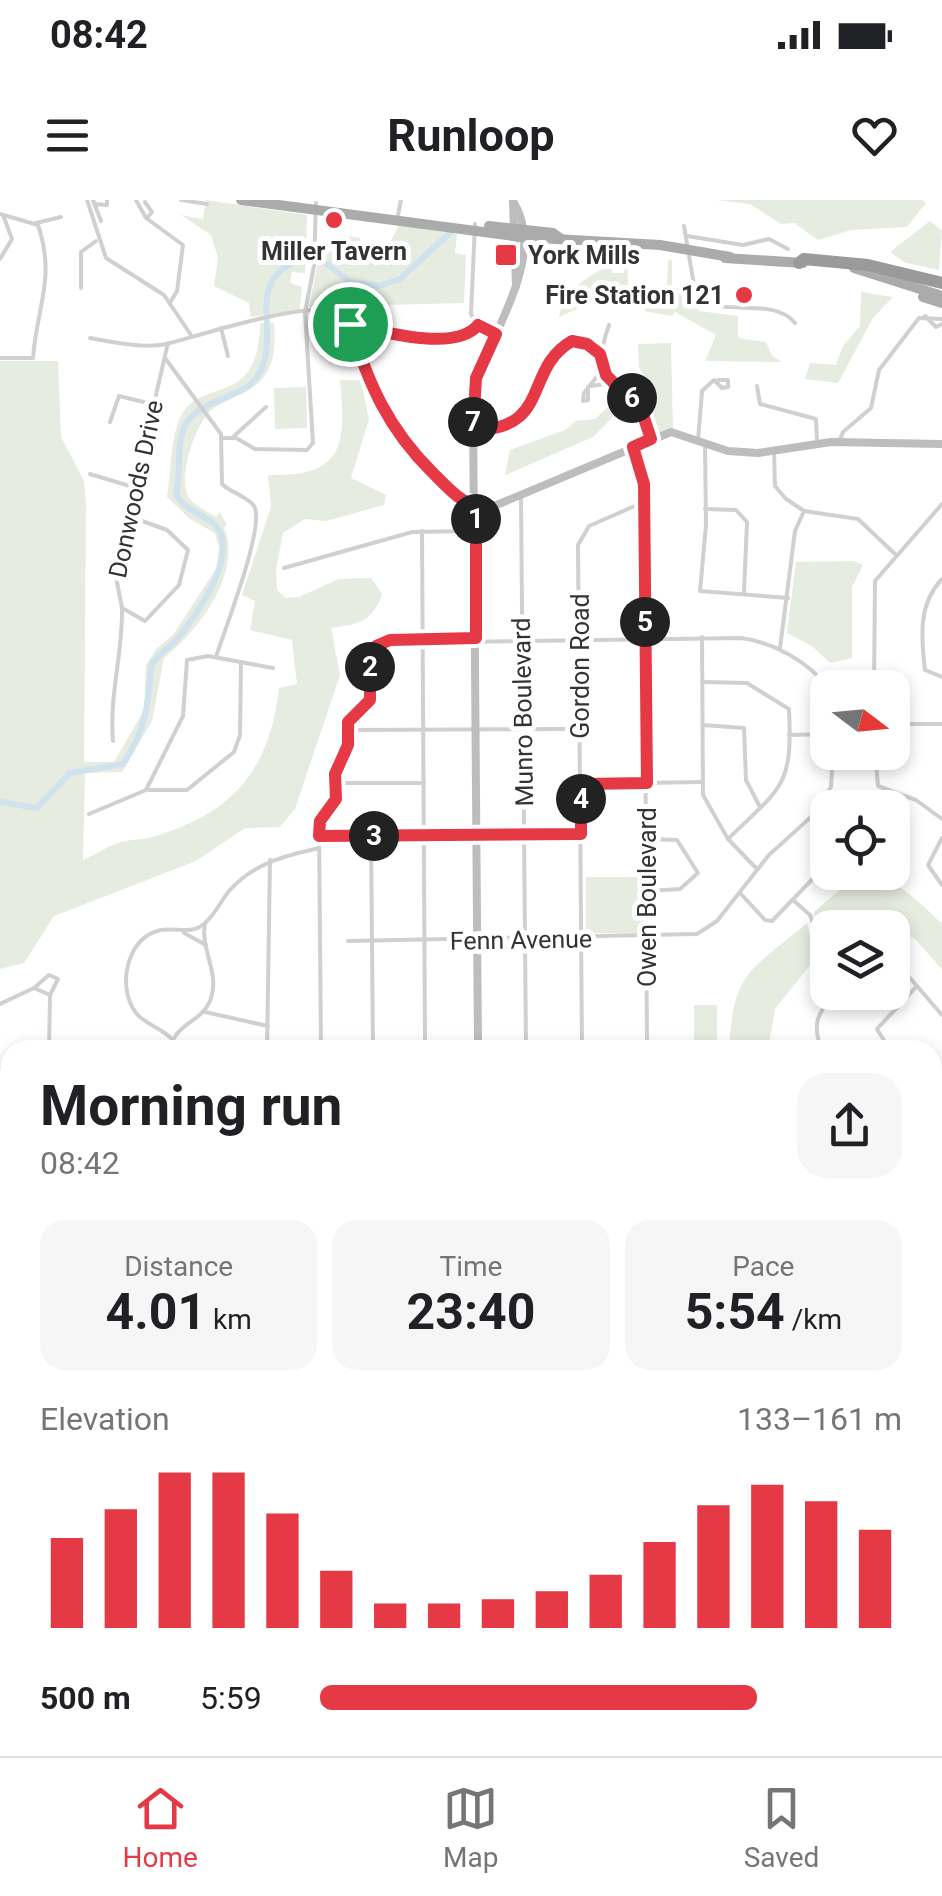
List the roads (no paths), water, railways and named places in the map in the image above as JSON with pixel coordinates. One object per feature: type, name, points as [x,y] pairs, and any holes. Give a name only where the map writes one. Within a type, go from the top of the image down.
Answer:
[{"type":"highway","points":[[798,262],[804,259],[859,263],[942,283]]},
{"type":"main road","points":[[240,200],[316,206],[518,233],[553,232],[560,238],[656,248],[689,247],[730,256],[837,267],[942,299]]},
{"type":"main road","points":[[290,200],[316,206]]},
{"type":"main road","points":[[478,1040],[473,430],[476,382],[514,290],[518,233],[513,200]]},
{"type":"main road","points":[[476,505],[492,506],[671,432],[728,451],[774,452],[839,442],[942,444]]},
{"type":"main road","points":[[476,528],[492,506]]},
{"type":"street","points":[[92,201],[107,205],[107,200]]},
{"type":"street","points":[[136,200],[146,218],[183,245],[171,301]]},
{"type":"street","points":[[182,200],[206,204]]},
{"type":"street","points":[[398,216],[401,200]]},
{"type":"street","points":[[92,201],[101,221]]},
{"type":"street","points":[[92,201],[97,240],[110,262],[171,301],[191,335]]},
{"type":"street","points":[[145,202],[152,212],[146,218]]},
{"type":"street","points":[[222,438],[263,450],[311,448],[305,312],[314,266],[316,206]]},
{"type":"street","points":[[2,215],[36,223],[61,217]]},
{"type":"street","points":[[0,259],[12,243],[12,230],[2,215]]},
{"type":"street","points":[[12,230],[22,220]]},
{"type":"street","points":[[0,358],[33,358],[35,323],[48,280],[36,223]]},
{"type":"street","points":[[684,226],[692,290],[703,303],[782,313],[796,323]]},
{"type":"street","points":[[470,227],[470,313],[478,325],[497,332]]},
{"type":"street","points":[[689,247],[741,245],[768,239],[788,249]]},
{"type":"street","points":[[82,288],[82,252],[97,240]]},
{"type":"street","points":[[90,338],[168,343],[305,312],[334,312],[350,324],[405,337],[464,336],[478,325]]},
{"type":"street","points":[[925,316],[942,322]]},
{"type":"street","points":[[925,316],[936,327],[942,322]]},
{"type":"street","points":[[839,442],[843,432],[869,412],[879,370],[925,316]]},
{"type":"street","points":[[350,324],[367,380],[392,426],[446,486],[476,505]]},
{"type":"street","points":[[609,325],[603,368],[634,400],[651,439]]},
{"type":"street","points":[[221,328],[228,356]]},
{"type":"street","points":[[473,430],[500,430],[523,417],[566,344],[580,341],[602,358]]},
{"type":"street","name":"Donwoods Drive","points":[[131,517],[168,530],[188,550],[179,585],[145,621],[122,608],[115,572],[131,517],[133,488],[168,343]]},
{"type":"street","points":[[165,358],[222,438],[220,479],[252,504],[258,518],[247,571],[216,657]]},
{"type":"street","points":[[603,368],[590,387],[615,384]]},
{"type":"street","points":[[718,380],[708,382],[702,391],[705,509],[700,591],[707,595],[744,592],[788,598]]},
{"type":"street","points":[[756,386],[760,404],[816,418],[817,443]]},
{"type":"street","points":[[110,422],[119,396],[152,404]]},
{"type":"street","points":[[232,438],[266,407]]},
{"type":"street","name":"Owen Boulevard","points":[[633,447],[644,476],[647,1040]]},
{"type":"street","points":[[774,452],[776,489],[804,511],[855,517],[896,554]]},
{"type":"street","points":[[90,474],[133,488]]},
{"type":"street","name":"Munro Boulevard","points":[[521,493],[526,1040]]},
{"type":"street","name":"Gordon Road","points":[[582,1040],[580,536],[590,526],[644,502]]},
{"type":"street","points":[[874,670],[874,586],[896,554],[942,504]]},
{"type":"street","points":[[705,509],[736,510],[748,522],[744,592]]},
{"type":"street","points":[[779,650],[795,532],[804,511]]},
{"type":"street","points":[[284,568],[422,531],[476,528]]},
{"type":"street","points":[[422,531],[426,1040]]},
{"type":"street","points":[[942,579],[928,594],[924,612],[925,670],[942,677]]},
{"type":"street","points":[[113,741],[114,685],[123,642],[122,608]]},
{"type":"street","points":[[321,1040],[320,821],[335,802],[350,718],[370,700],[370,663],[376,646],[390,640],[476,638],[751,639],[812,670]]},
{"type":"street","points":[[702,638],[705,802],[728,839],[758,870]]},
{"type":"street","points":[[146,790],[183,716],[187,660],[216,657],[273,668]]},
{"type":"street","points":[[90,814],[146,790],[187,790],[234,752],[240,735],[242,662]]},
{"type":"street","points":[[702,682],[744,682],[788,709],[790,735],[785,780],[728,839]]},
{"type":"street","points":[[910,724],[942,724]]},
{"type":"street","points":[[703,725],[744,728],[746,780],[760,807]]},
{"type":"street","points":[[348,730],[580,729]]},
{"type":"street","points":[[790,735],[810,734]]},
{"type":"street","points":[[877,770],[878,786],[916,800],[942,819]]},
{"type":"street","points":[[581,784],[702,782]]},
{"type":"street","points":[[336,783],[424,783]]},
{"type":"street","name":"Fenn Avenue","points":[[348,941],[648,938],[701,933],[717,922],[758,870],[810,815]]},
{"type":"street","points":[[319,836],[581,834]]},
{"type":"street","points":[[371,836],[373,1040]]},
{"type":"street","points":[[942,838],[928,865],[942,886]]},
{"type":"street","points":[[648,839],[677,840],[698,873],[680,889],[648,891]]},
{"type":"street","points":[[181,932],[205,924],[232,888],[270,860],[319,848]]},
{"type":"street","points":[[268,1040],[270,860]]},
{"type":"street","points":[[740,893],[768,921],[776,918],[810,882]]},
{"type":"street","points":[[793,900],[810,915]]},
{"type":"street","points":[[205,924],[206,945],[213,964],[213,990],[204,1012],[181,1027],[173,1040],[162,1028],[139,1017],[132,1006],[127,968],[136,944],[166,929],[206,945]]},
{"type":"street","points":[[0,1004],[34,988],[43,977],[53,975],[58,984],[50,995],[49,1040]]},
{"type":"street","points":[[910,980],[942,1015]]},
{"type":"street","points":[[883,1040],[876,1029],[918,986]]},
{"type":"street","points":[[34,988],[50,995]]},
{"type":"street","points":[[819,1040],[814,1026],[820,1010]]},
{"type":"street","points":[[204,1012],[215,1018],[268,1026]]},
{"type":"street","points":[[162,1028],[181,1027]]},
{"type":"waterway","points":[[0,802],[37,808],[70,773],[123,764],[130,752],[144,717],[151,666],[194,616],[222,559],[217,527],[185,505],[176,493],[183,432],[193,415],[246,388],[261,370],[266,353],[266,305],[274,278],[305,258],[323,261],[350,282],[379,286],[400,279],[454,229]]},
{"type":"place","name":"Miller Tavern","points":[[334,220]]},
{"type":"place","name":"York Mills","points":[[506,255]]},
{"type":"place","name":"Fire Station 121","points":[[744,295]]}]
